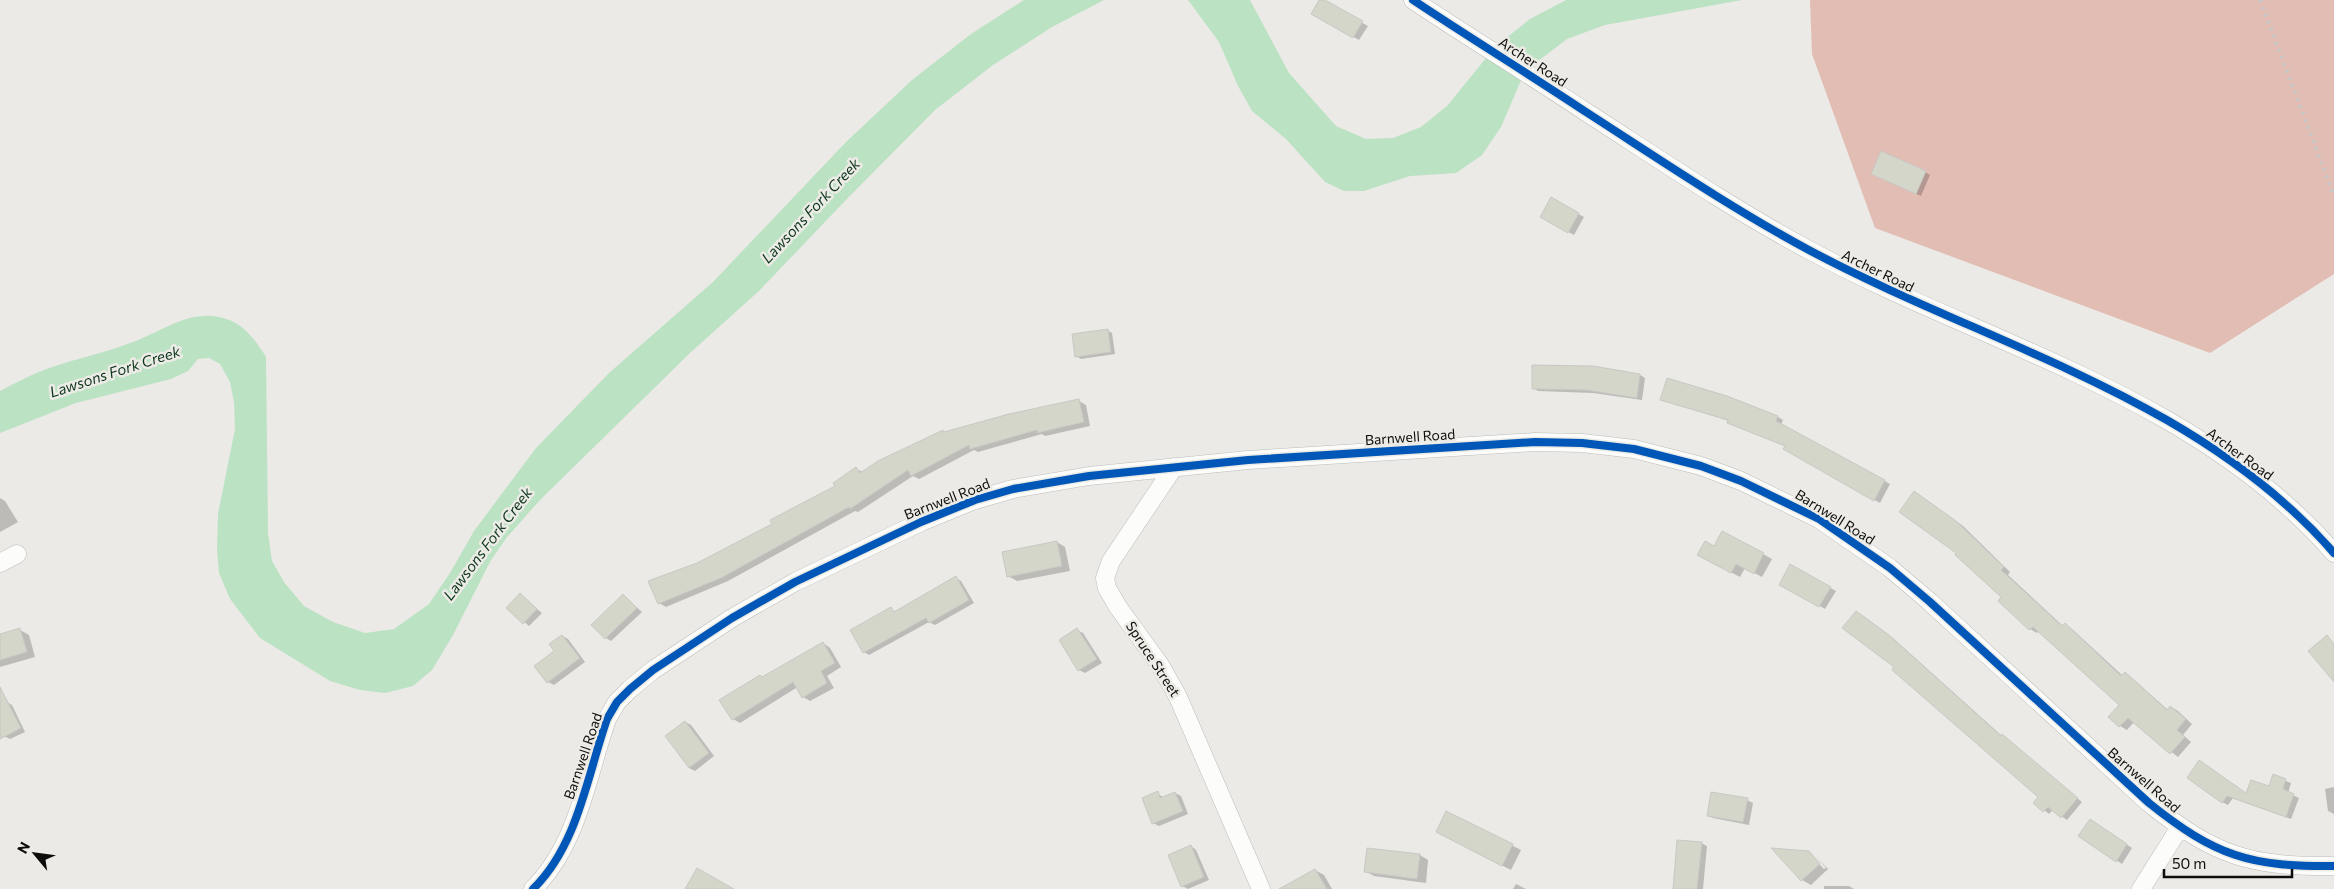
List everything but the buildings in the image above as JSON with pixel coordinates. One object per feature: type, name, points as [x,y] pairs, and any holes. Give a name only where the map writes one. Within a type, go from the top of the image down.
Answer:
[{"type":"street","name":"Archer Road","points":[[1413,0],[1434,6],[1474,39],[1715,196],[1807,249],[1901,296],[2106,387],[2168,420],[2247,472],[2285,503],[2334,553]]},
{"type":"street","name":"Barnwell Road","points":[[533,889],[554,863],[567,840],[607,719],[617,702],[661,664],[732,618],[795,582],[868,545],[975,500],[1051,481],[1248,460],[1535,442],[1608,445],[1659,454],[1701,466],[1741,481],[1818,519],[1890,568],[1930,602],[2149,802],[2180,827],[2206,844],[2240,857],[2260,862],[2300,866],[2334,866]]},
{"type":"street","name":"Spruce Street","points":[[1174,467],[1111,561],[1105,578],[1107,588],[1118,607],[1160,665],[1178,697],[1261,889]]},
{"type":"street","points":[[0,563],[17,554]]},
{"type":"street","points":[[2141,889],[2180,827]]},
{"type":"shaded area","points":[[1810,0],[2334,0],[2334,274],[2210,353],[1875,228],[1812,54]]},
{"type":"water","name":"Lawsons Fork Creek","points":[[1024,0],[1104,0],[1052,27],[993,65],[935,110],[759,291],[690,353],[541,499],[507,537],[491,560],[453,635],[432,670],[413,686],[385,693],[360,690],[330,681],[260,638],[230,599],[219,573],[217,549],[218,514],[235,429],[234,402],[230,382],[220,364],[209,358],[198,359],[188,371],[171,379],[76,403],[0,433],[0,391],[26,378],[59,365],[123,346],[186,319],[208,316],[234,322],[247,331],[266,357],[268,533],[272,561],[284,582],[304,606],[333,622],[365,633],[394,629],[429,604],[450,573],[474,531],[536,448],[609,373],[713,282],[846,142],[912,80],[971,34]]},
{"type":"water","points":[[1188,0],[1250,0],[1289,73],[1336,126],[1366,139],[1393,138],[1421,127],[1447,106],[1495,47],[1530,19],[1566,0],[1742,0],[1605,25],[1567,39],[1537,62],[1522,78],[1501,127],[1482,155],[1456,173],[1410,176],[1364,191],[1344,191],[1325,182],[1286,139],[1252,111],[1238,86],[1219,42]]},
{"type":"railway","points":[[2260,0],[2334,196]]},
{"type":"cycle path","points":[[1413,0],[1695,183],[1807,249],[1875,283],[2086,378],[2154,413],[2219,452],[2279,499],[2334,553]]},
{"type":"cycle path","points":[[533,889],[561,852],[579,809],[607,719],[617,702],[630,689],[653,670],[732,618],[795,582],[921,522],[975,500],[1013,489],[1089,476],[1248,460],[1535,442],[1582,443],[1634,449],[1701,466],[1741,481],[1819,519],[1890,568],[1930,602],[2149,803],[2172,821],[2214,846],[2235,855],[2279,864],[2334,866]]}]
